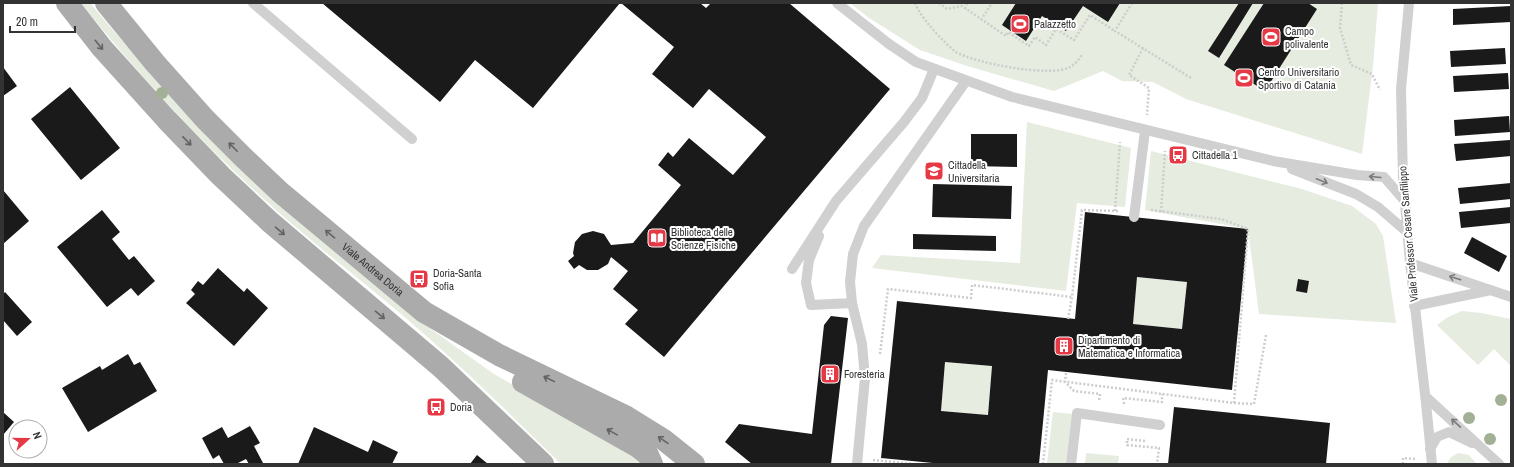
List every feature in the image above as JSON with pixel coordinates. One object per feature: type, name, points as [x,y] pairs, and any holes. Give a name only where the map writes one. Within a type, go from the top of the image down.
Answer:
[{"type":"main road","points":[[67,3],[102,48],[167,120],[221,176],[270,222],[441,367],[543,464]]},
{"type":"main road","name":"Viale Andrea Doria","points":[[106,3],[155,64],[205,119],[248,162],[280,192],[424,312],[499,355],[627,417],[664,440],[694,464]]},
{"type":"main road","points":[[123,3],[155,64]]},
{"type":"main road","points":[[424,312],[496,366],[638,447],[648,456],[652,464]]},
{"type":"lane","points":[[253,3],[412,138]]},
{"type":"lane","points":[[837,3],[916,62],[1012,97],[1145,131],[1273,161],[1357,175],[1384,177],[1404,200]]},
{"type":"lane","name":"Viale Professor Cesare Sanfilippo","points":[[1409,3],[1401,89],[1403,180],[1414,306],[1432,464]]},
{"type":"lane","points":[[792,269],[836,201],[904,122],[922,98],[934,68]]},
{"type":"lane","points":[[857,464],[865,378],[862,344],[852,303],[850,282],[853,254],[864,226],[966,81]]},
{"type":"lane","points":[[1134,213],[1145,131]]},
{"type":"lane","points":[[1273,161],[1356,194],[1387,214],[1407,232]]},
{"type":"lane","points":[[828,214],[809,260],[806,283],[810,305],[852,303]]},
{"type":"lane","points":[[1410,263],[1510,295]]},
{"type":"lane","points":[[1414,306],[1492,290]]},
{"type":"lane","points":[[1425,396],[1499,464]]},
{"type":"lane","points":[[1071,464],[1077,413],[1160,425]]},
{"type":"lane","points":[[1430,449],[1437,437],[1449,432],[1484,450]]},
{"type":"path","points":[[915,3],[924,19],[944,41],[956,52],[972,58],[1024,69],[1049,71],[1069,68],[1080,59],[1082,54]]},
{"type":"path","points":[[939,3],[947,9],[962,6],[1006,36],[1008,32],[1029,46],[1035,37],[1046,45],[1056,29],[1074,40],[1090,15],[1191,78]]},
{"type":"path","points":[[965,9],[967,3]]},
{"type":"path","points":[[981,20],[992,3]]},
{"type":"path","points":[[1115,31],[1132,3]]},
{"type":"path","points":[[1342,3],[1340,28],[1351,65],[1372,74],[1380,90]]},
{"type":"path","points":[[1142,48],[1129,75],[1149,88],[1145,131]]},
{"type":"path","points":[[1116,212],[1120,142]]},
{"type":"path","points":[[1161,212],[1165,152]]},
{"type":"path","points":[[1068,319],[1082,210],[1134,213],[1161,212],[1221,219],[1248,229],[1234,403],[1254,404],[1266,335]]},
{"type":"path","points":[[880,359],[888,289],[971,298],[972,286],[1072,297]]},
{"type":"path","points":[[1066,372],[1065,382],[1074,391]]},
{"type":"path","points":[[1402,464],[1402,458],[1416,459]]},
{"type":"path","points":[[868,459],[913,464]]},
{"type":"shaded area","points":[[81,3],[90,3],[199,127],[418,320],[494,374],[634,455],[640,464],[561,464],[482,387],[433,342],[295,227],[250,186],[174,111],[126,58]]},
{"type":"shaded area","name":"Centro Universitario Sportivo di Catania","points":[[850,3],[1378,3],[1373,66],[1362,154],[1186,99],[1153,82],[1122,81],[1103,71],[1054,91],[967,66],[920,50],[869,18]]},
{"type":"shaded area","points":[[1027,122],[1131,148],[1125,207],[1077,203],[1066,291],[872,268],[881,255],[1020,263]]},
{"type":"shaded area","points":[[1151,151],[1302,189],[1352,206],[1376,224],[1383,236],[1396,323],[1259,314],[1248,229],[1145,210]]},
{"type":"shaded area","points":[[1137,277],[1187,282],[1182,329],[1133,324]]},
{"type":"shaded area","points":[[1462,311],[1511,319],[1511,366],[1494,349],[1478,365],[1437,325],[1448,317]]},
{"type":"shaded area","points":[[945,362],[992,366],[988,415],[941,411]]},
{"type":"shaded area","points":[[1053,412],[1072,414],[1066,464],[1047,464]]},
{"type":"shaded area","points":[[1086,453],[1119,456],[1118,464],[1085,464]]},
{"type":"shaded area","points":[[1458,453],[1469,455],[1477,464],[1447,464],[1450,458]]},
{"type":"building","points":[[322,3],[620,3],[533,108],[475,60],[440,102]]},
{"type":"building","points":[[621,3],[700,3],[706,8],[711,3],[789,3],[890,89],[664,357],[625,324],[638,310],[613,289],[628,271],[611,257],[608,264],[598,270],[587,270],[579,265],[574,269],[568,261],[574,256],[573,253],[575,242],[582,234],[593,231],[604,234],[611,245],[633,243],[681,185],[658,165],[668,152],[673,157],[689,138],[733,175],[766,137],[709,89],[693,108],[652,74],[674,47]]},
{"type":"building","name":"Palazzetto","points":[[1016,3],[1120,3],[1108,22],[1083,6],[1066,31],[1042,16],[1026,41],[1002,25]]},
{"type":"building","points":[[1239,3],[1253,3],[1219,58],[1208,51]]},
{"type":"building","name":"Campo polivalente","points":[[1264,3],[1308,3],[1317,9],[1265,91],[1224,65]]},
{"type":"building","points":[[1511,6],[1511,22],[1453,25],[1453,9]]},
{"type":"building","points":[[1505,48],[1506,64],[1451,67],[1450,51]]},
{"type":"building","points":[[3,67],[17,86],[3,96]]},
{"type":"building","points":[[1508,73],[1509,89],[1454,92],[1453,76]]},
{"type":"building","points":[[70,87],[120,148],[81,180],[31,119]]},
{"type":"building","points":[[1509,116],[1510,132],[1455,136],[1454,120]]},
{"type":"building","points":[[971,134],[1017,134],[1017,167],[971,166]]},
{"type":"building","points":[[1510,140],[1511,156],[1456,161],[1454,144]]},
{"type":"building","points":[[1511,183],[1511,199],[1460,204],[1458,188]]},
{"type":"building","points":[[933,184],[1012,186],[1011,219],[932,217]]},
{"type":"building","points":[[3,190],[29,221],[3,244]]},
{"type":"building","points":[[1511,207],[1511,223],[1461,228],[1459,212]]},
{"type":"building","points":[[102,210],[120,232],[112,239],[129,260],[134,256],[155,281],[138,296],[131,288],[107,307],[57,247]]},
{"type":"building","name":"Dipartimento di Matematica e Informatica","points":[[1085,212],[1248,229],[1232,390],[1048,370],[1039,464],[943,464],[881,458],[897,301],[1075,319]],"holes":[[[1137,277],[1187,282],[1182,329],[1133,324]],[[945,362],[992,366],[988,415],[941,411]]]},
{"type":"building","points":[[913,234],[996,236],[996,251],[913,249]]},
{"type":"building","points":[[1472,237],[1507,256],[1499,272],[1464,253]]},
{"type":"building","points":[[218,268],[244,292],[247,288],[268,308],[234,346],[186,303],[195,294],[191,290],[198,281],[203,285]]},
{"type":"building","points":[[1298,279],[1309,281],[1307,293],[1296,291]]},
{"type":"building","points":[[5,292],[32,322],[17,336],[3,320],[3,294]]},
{"type":"building","name":"Foresteria","points":[[831,316],[848,318],[831,464],[752,464],[725,442],[739,424],[812,434],[824,325]]},
{"type":"building","points":[[128,354],[134,365],[140,362],[157,391],[88,432],[62,388],[100,366],[102,370]]},
{"type":"building","points":[[1174,407],[1330,423],[1326,464],[1168,464]]},
{"type":"building","points":[[3,412],[11,419],[8,419],[8,429],[3,435]]},
{"type":"building","points":[[250,426],[260,443],[254,446],[263,463],[249,464],[246,459],[236,464],[224,464],[219,455],[213,459],[202,438],[222,427],[228,438]]},
{"type":"building","points":[[314,427],[368,452],[373,440],[398,452],[392,464],[298,464]]},
{"type":"building","points":[[477,455],[488,464],[470,464]]},
{"type":"place","name":"Palazzetto","points":[[1020,24]]},
{"type":"place","name":"Campo polivalente","points":[[1271,37]]},
{"type":"place","name":"Centro Universitario Sportivo di Catania","points":[[1244,78]]},
{"type":"place","name":"Cittadella 1","points":[[1178,155]]},
{"type":"place","name":"Cittadella Universitaria","points":[[934,171]]},
{"type":"place","name":"Biblioteca delle Scienze Fisiche","points":[[657,238]]},
{"type":"place","name":"Doria-Santa Sofia","points":[[419,279]]},
{"type":"place","name":"Dipartimento di Matematica e Informatica","points":[[1064,346]]},
{"type":"place","name":"Foresteria","points":[[830,374]]},
{"type":"place","name":"Doria","points":[[436,407]]}]
